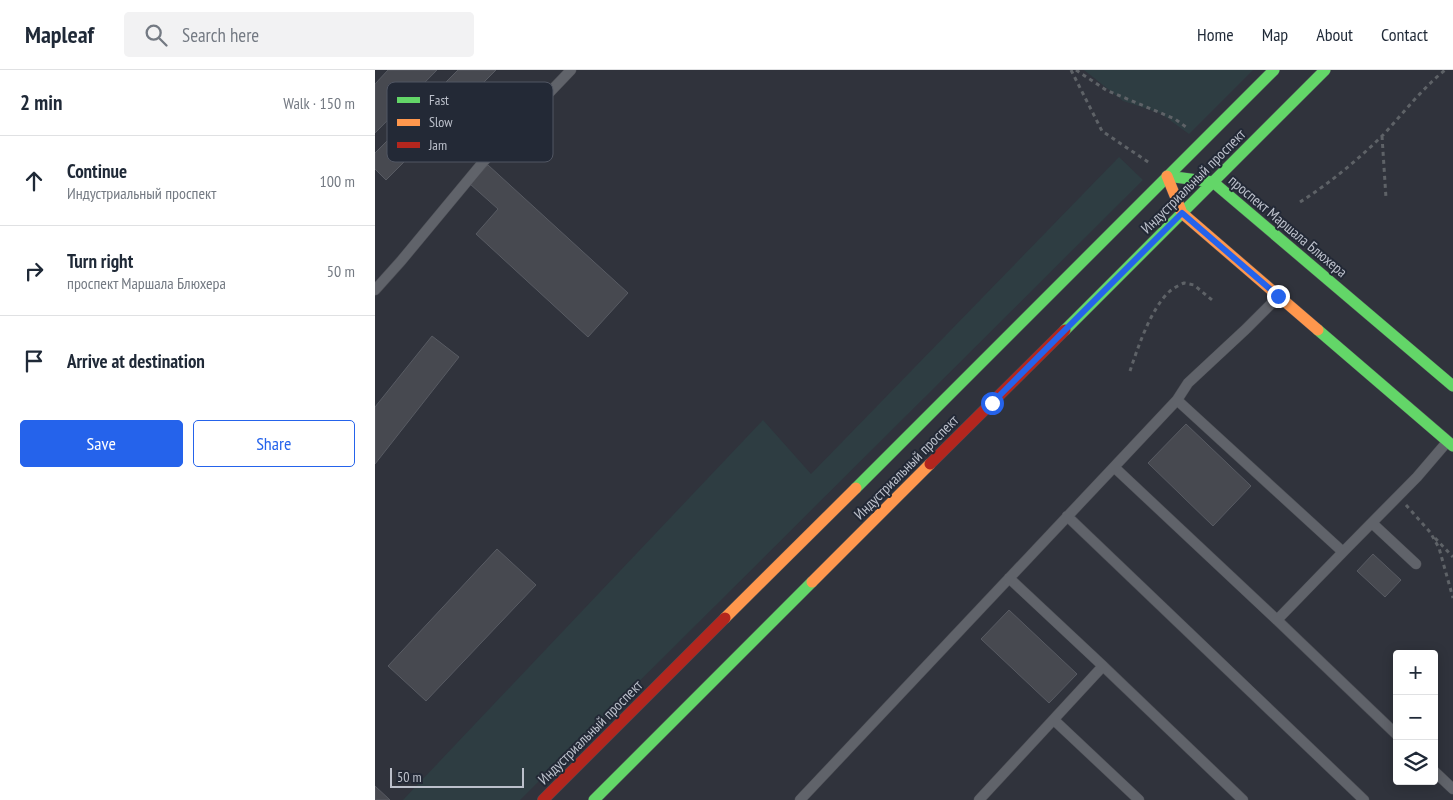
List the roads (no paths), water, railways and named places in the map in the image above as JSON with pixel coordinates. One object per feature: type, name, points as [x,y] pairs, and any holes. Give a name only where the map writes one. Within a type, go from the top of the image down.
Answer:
[{"type":"main road","name":"Индустриальный проспект","points":[[543,800],[1274,70]]},
{"type":"main road","name":"Индустриальный проспект","points":[[594,800],[1325,70]]},
{"type":"main road","name":"проспект Маршала Блюхера","points":[[1167,176],[1213,182],[1453,386]]},
{"type":"main road","points":[[1167,176],[1182,213],[1450,444]]},
{"type":"lane","points":[[553,89],[571,70]]},
{"type":"lane","points":[[375,290],[483,162]]},
{"type":"lane","points":[[800,800],[1177,400],[1188,383],[1278,296]]},
{"type":"lane","points":[[1177,400],[1343,552]]},
{"type":"lane","points":[[1277,620],[1450,444]]},
{"type":"lane","points":[[1113,467],[1393,731]]},
{"type":"lane","points":[[1067,516],[1364,800]]},
{"type":"lane","points":[[1372,523],[1416,564]]},
{"type":"lane","points":[[1009,578],[1243,800]]},
{"type":"lane","points":[[982,799],[1103,666]]},
{"type":"lane","points":[[1054,720],[1139,800]]},
{"type":"lane","points":[[1438,775],[1453,789]]}]
